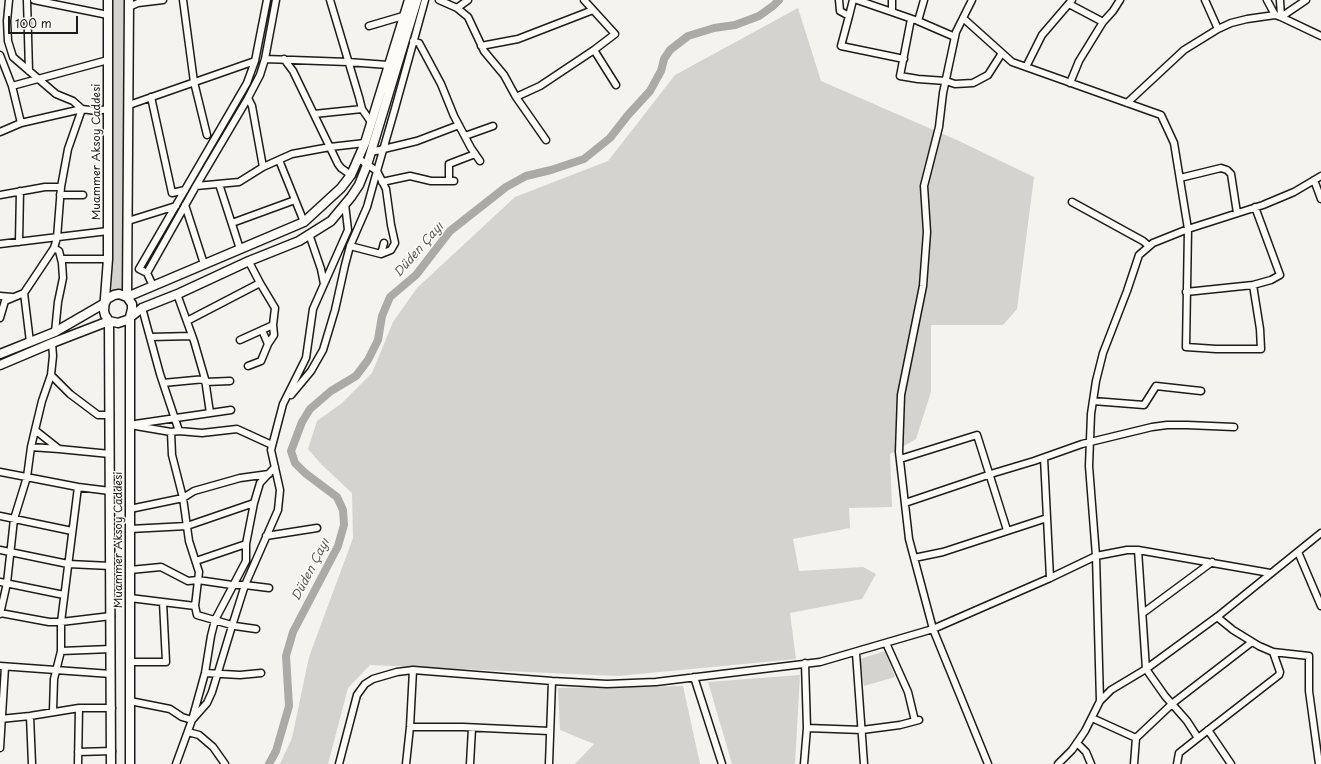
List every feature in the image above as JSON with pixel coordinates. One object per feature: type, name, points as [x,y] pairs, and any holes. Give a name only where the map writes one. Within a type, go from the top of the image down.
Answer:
[{"type":"main road","name":"Muammer Aksoy Caddesi","points":[[105,303],[108,259],[108,0]]},
{"type":"main road","points":[[127,298],[304,222],[341,188],[351,174],[365,143],[408,0]]},
{"type":"main road","points":[[0,365],[109,321],[123,323],[142,308],[299,241],[331,221],[358,186],[367,165],[417,0]]},
{"type":"main road","points":[[127,298],[129,4]]},
{"type":"main road","points":[[0,354],[55,332],[105,303],[107,299],[114,295],[119,294],[127,298],[132,304],[130,317]]},
{"type":"main road","points":[[105,303],[105,315],[109,321]]},
{"type":"main road","name":"Muammer Aksoy Caddesi","points":[[130,317],[130,764]]},
{"type":"main road","name":"Muammer Aksoy Caddesi","points":[[109,321],[112,708],[111,764]]},
{"type":"street","points":[[9,0],[7,22],[8,41],[13,57],[56,94],[73,101],[82,109]]},
{"type":"street","points":[[27,0],[29,71]]},
{"type":"street","points":[[34,0],[108,15]]},
{"type":"street","points":[[129,4],[163,0]]},
{"type":"street","points":[[183,0],[194,82],[207,135]]},
{"type":"street","points":[[153,286],[147,273],[139,268],[247,83],[255,61],[267,0]]},
{"type":"street","points":[[147,273],[260,75],[265,59],[276,0]]},
{"type":"street","points":[[330,0],[362,109],[371,122]]},
{"type":"street","points":[[283,404],[311,370],[323,350],[335,310],[350,246],[367,208],[425,0]]},
{"type":"street","points":[[438,0],[456,8],[468,17],[484,51],[504,75],[516,97],[546,140]]},
{"type":"street","points":[[456,8],[467,0]]},
{"type":"street","points":[[516,97],[540,86],[615,34],[584,0]]},
{"type":"street","points":[[839,0],[840,11],[849,16]]},
{"type":"street","points":[[853,0],[841,46],[904,59]]},
{"type":"street","points":[[857,0],[918,21],[955,38]]},
{"type":"street","points":[[892,0],[892,12]]},
{"type":"street","points":[[918,21],[924,0]]},
{"type":"street","points":[[972,0],[956,32],[946,81],[940,127],[924,186],[927,232],[923,286],[901,395],[900,459],[909,538],[934,630],[988,764]]},
{"type":"street","points":[[1070,83],[1080,61],[1103,22],[1120,0]]},
{"type":"street","points":[[1205,0],[1218,29]]},
{"type":"street","points":[[1267,0],[1274,15]]},
{"type":"street","points":[[1280,0],[1281,17]]},
{"type":"street","points":[[1281,17],[1306,0]]},
{"type":"street","points":[[1026,67],[1042,36],[1070,2],[1103,22]]},
{"type":"street","points":[[481,46],[518,39],[593,10]]},
{"type":"street","points":[[1127,103],[1184,50],[1218,29],[1231,23],[1274,15],[1321,36]]},
{"type":"street","points":[[369,26],[403,16]]},
{"type":"street","points":[[963,18],[1012,62],[1161,116],[1174,143],[1188,229],[1186,347],[1261,349],[1260,330],[1253,285]]},
{"type":"street","points":[[911,19],[900,76],[946,81],[955,84],[973,83],[988,75],[1002,54]]},
{"type":"street","points":[[413,41],[419,43],[441,84],[464,136],[480,161]]},
{"type":"street","points":[[594,50],[616,86]]},
{"type":"street","points":[[0,55],[2,64],[12,86],[21,123]]},
{"type":"street","points":[[265,59],[388,65]]},
{"type":"street","points":[[284,59],[293,72],[341,168],[351,174]]},
{"type":"street","points":[[2,64],[16,60]]},
{"type":"street","points":[[12,86],[108,60]]},
{"type":"street","points":[[129,105],[255,61]]},
{"type":"street","points":[[151,97],[172,193],[184,190]]},
{"type":"street","points":[[248,98],[252,106],[263,167]]},
{"type":"street","points":[[0,318],[5,301],[24,293],[54,248],[57,238],[61,187],[68,149],[82,109]]},
{"type":"street","points":[[0,132],[21,123],[82,109],[96,111],[108,109]]},
{"type":"street","points":[[314,114],[362,109]]},
{"type":"street","points":[[371,152],[417,141],[459,125]]},
{"type":"street","points":[[464,136],[493,126]]},
{"type":"street","points":[[196,186],[239,182],[263,167],[292,154],[330,147],[365,143]]},
{"type":"street","points":[[382,182],[410,176],[431,182],[451,181],[449,164],[475,154]]},
{"type":"street","points":[[350,246],[381,254],[391,250],[395,243],[386,189],[377,171],[358,159]]},
{"type":"street","points":[[279,160],[304,222]]},
{"type":"street","points":[[1180,178],[1221,168],[1227,170],[1231,174],[1238,213]]},
{"type":"street","points":[[1100,701],[1096,556],[1089,466],[1091,414],[1103,353],[1140,255],[1153,243],[1188,229],[1238,213],[1294,192],[1321,176]]},
{"type":"street","points":[[1314,180],[1321,199]]},
{"type":"street","points":[[219,184],[240,249]]},
{"type":"street","points":[[0,195],[45,187],[61,187]]},
{"type":"street","points":[[19,242],[20,191]]},
{"type":"street","points":[[60,195],[83,195]]},
{"type":"street","points":[[232,223],[295,200]]},
{"type":"street","points":[[1072,202],[1143,241],[1149,246]]},
{"type":"street","points":[[192,720],[207,703],[212,692],[245,585],[278,510],[280,490],[271,450],[272,445],[283,404],[306,358],[313,309],[348,230],[345,204]]},
{"type":"street","points":[[128,221],[176,206]]},
{"type":"street","points":[[185,206],[204,264]]},
{"type":"street","points":[[1186,292],[1253,285],[1271,280],[1280,275],[1255,207]]},
{"type":"street","points":[[0,244],[108,232]]},
{"type":"street","points":[[309,234],[321,269],[324,284]]},
{"type":"street","points":[[381,254],[384,243]]},
{"type":"street","points":[[54,248],[58,252],[61,259],[63,278],[58,302],[55,332]]},
{"type":"street","points":[[61,259],[108,259]]},
{"type":"street","points":[[248,366],[261,361],[268,344],[274,335],[273,325],[275,308],[249,262]]},
{"type":"street","points":[[187,321],[260,283]]},
{"type":"street","points":[[24,293],[30,342]]},
{"type":"street","points":[[177,294],[192,336],[205,380],[210,413]]},
{"type":"street","points":[[0,296],[12,297]]},
{"type":"street","points":[[142,308],[163,383],[179,431]]},
{"type":"street","points":[[240,340],[273,325]]},
{"type":"street","points":[[262,330],[268,344]]},
{"type":"street","points":[[150,337],[192,336]]},
{"type":"street","points":[[52,343],[54,356],[51,375],[42,401],[31,447],[27,477],[14,519],[7,583],[0,613],[49,622],[111,616]]},
{"type":"street","points":[[51,375],[70,394],[98,415],[110,415]]},
{"type":"street","points":[[163,383],[205,380],[230,381]]},
{"type":"street","points":[[1093,401],[1144,405],[1156,386],[1200,391]]},
{"type":"street","points":[[131,425],[174,417],[231,410]]},
{"type":"street","points":[[131,425],[171,432],[179,431],[202,433],[237,429],[272,445]]},
{"type":"street","points":[[905,503],[990,474],[1044,458],[1082,444],[1152,427],[1167,425],[1234,426]]},
{"type":"street","points":[[35,430],[59,449]]},
{"type":"street","points":[[171,432],[172,455],[183,498],[189,541],[199,572],[195,606],[197,615],[232,626],[256,629]]},
{"type":"street","points":[[900,459],[977,435],[1007,530]]},
{"type":"street","points":[[31,447],[110,454]]},
{"type":"street","points":[[1044,458],[1050,578]]},
{"type":"street","points":[[176,764],[192,720],[205,673],[215,620],[232,585],[246,561],[246,544],[260,483],[275,467]]},
{"type":"street","points":[[0,472],[78,487],[110,491]]},
{"type":"street","points":[[130,509],[183,498],[194,491],[240,478],[269,474]]},
{"type":"street","points":[[53,711],[54,679],[61,651],[61,622],[78,487]]},
{"type":"street","points":[[130,529],[187,526],[254,504]]},
{"type":"street","points":[[0,516],[72,532]]},
{"type":"street","points":[[914,558],[943,552],[1047,518]]},
{"type":"street","points":[[266,536],[317,528]]},
{"type":"street","points":[[1058,764],[1072,750],[1092,718],[1100,701],[1111,690],[1146,669],[1217,617],[1321,533]]},
{"type":"street","points":[[196,562],[246,544]]},
{"type":"street","points":[[0,550],[68,564],[111,566]]},
{"type":"street","points":[[339,764],[357,695],[365,684],[382,676],[413,670],[607,684],[656,682],[820,662],[934,630],[1096,556],[1127,550],[1138,550],[1270,573]]},
{"type":"street","points":[[1138,550],[1146,669],[1198,738]]},
{"type":"street","points":[[1298,552],[1321,606]]},
{"type":"street","points":[[1143,613],[1212,562]]},
{"type":"street","points":[[130,570],[161,566],[188,581],[198,580],[269,588]]},
{"type":"street","points":[[0,582],[64,595]]},
{"type":"street","points":[[130,598],[195,606]]},
{"type":"street","points":[[130,662],[166,662],[164,602]]},
{"type":"street","points":[[1217,617],[1233,630],[1252,642],[1273,652],[1308,656],[1309,691],[1319,764]]},
{"type":"street","points":[[1134,764],[1136,738],[1173,703],[1252,642]]},
{"type":"street","points":[[807,728],[862,730],[900,725],[917,721],[908,692],[886,643]]},
{"type":"street","points":[[61,651],[111,649]]},
{"type":"street","points":[[1177,764],[1179,753],[1279,675],[1280,672],[1273,652]]},
{"type":"street","points":[[856,653],[864,764]]},
{"type":"street","points":[[804,764],[807,728],[805,664]]},
{"type":"street","points":[[0,748],[2,666],[111,674]]},
{"type":"street","points":[[406,764],[410,727],[413,670]]},
{"type":"street","points":[[205,673],[240,675],[261,673]]},
{"type":"street","points":[[694,677],[722,764]]},
{"type":"street","points":[[549,764],[552,681]]},
{"type":"street","points":[[130,701],[170,709],[182,717],[192,720]]},
{"type":"street","points":[[1,719],[79,708],[112,708]]},
{"type":"street","points":[[78,764],[79,708]]},
{"type":"street","points":[[30,716],[32,764]]},
{"type":"street","points":[[1092,718],[1136,738]]},
{"type":"street","points":[[410,727],[549,731]]},
{"type":"street","points":[[470,764],[472,728]]},
{"type":"street","points":[[1208,730],[1231,764]]},
{"type":"street","points":[[188,732],[198,735],[213,746],[225,764]]},
{"type":"street","points":[[1077,743],[1086,752],[1090,764]]},
{"type":"street","points":[[78,752],[112,751]]},
{"type":"shaded area","points":[[113,0],[125,0],[124,290],[112,291],[113,197]]},
{"type":"shaded area","points":[[798,8],[821,81],[959,141],[1034,177],[1017,309],[1003,325],[931,325],[931,392],[916,439],[890,454],[892,507],[849,508],[850,528],[793,539],[799,571],[863,567],[876,574],[862,599],[790,613],[796,659],[618,676],[370,665],[348,688],[328,764],[280,764],[292,738],[309,657],[353,538],[352,493],[321,464],[308,449],[317,421],[342,403],[372,373],[393,322],[417,288],[515,197],[608,161],[675,75]]},
{"type":"shaded area","points":[[885,651],[895,677],[864,686],[860,659]]},
{"type":"shaded area","points":[[800,675],[795,764],[732,764],[708,682]]},
{"type":"shaded area","points":[[683,686],[700,764],[575,764],[594,744],[560,730],[558,688]]},
{"type":"waterway","name":"Düden Çayı","points":[[269,764],[276,751],[289,706],[286,656],[293,632],[338,546],[344,525],[343,510],[337,497],[305,473],[295,463],[291,451],[302,422],[310,409],[331,391],[356,376],[368,360],[378,340],[382,316],[390,297],[416,275],[450,231],[506,187],[526,176],[551,170],[584,159],[610,138],[650,91],[661,71],[664,59],[670,50],[688,36],[714,28],[735,25],[759,16],[779,0]]}]
